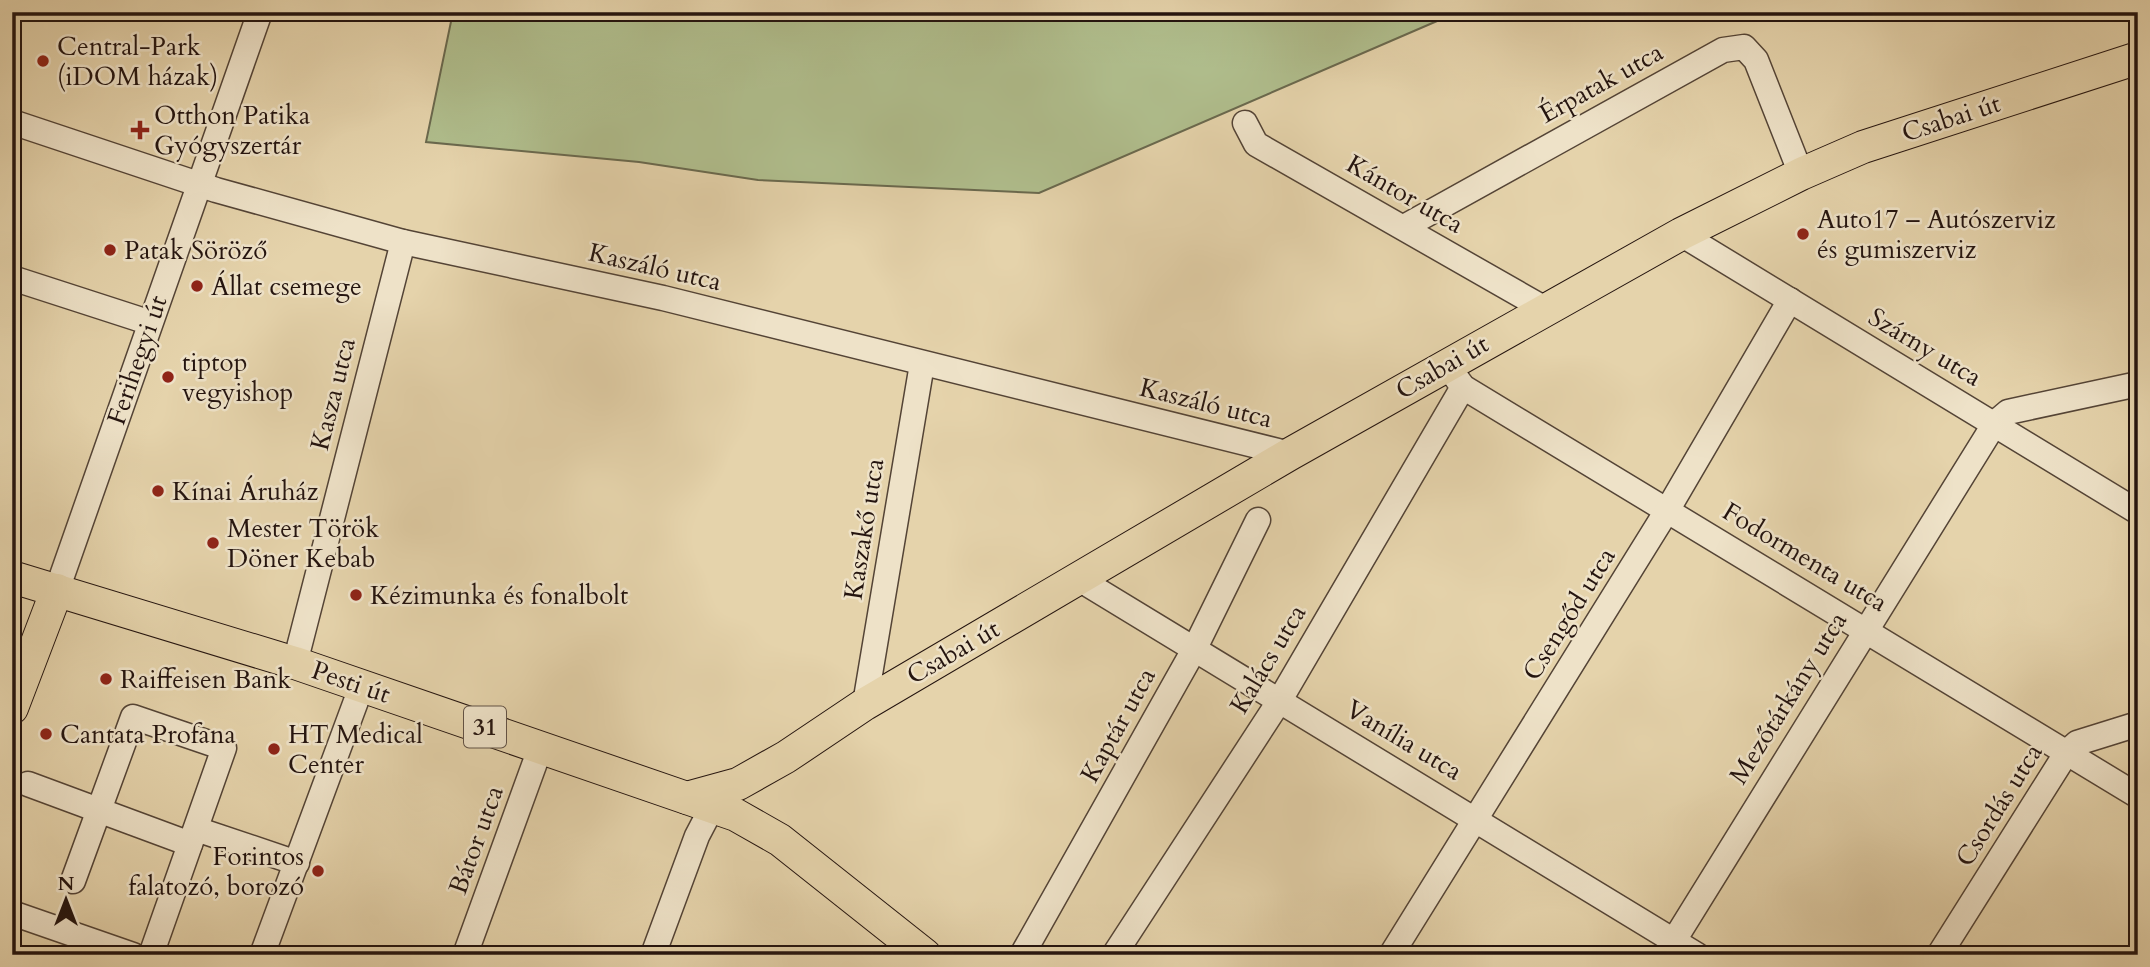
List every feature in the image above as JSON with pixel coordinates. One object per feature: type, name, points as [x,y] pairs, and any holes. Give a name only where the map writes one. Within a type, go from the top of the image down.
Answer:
[{"type":"main road","name":"Csabai út","points":[[710,809],[738,784],[786,757],[865,704],[1290,454],[1455,375],[1545,309],[1681,234],[1801,174],[1928,124],[2138,58]]},
{"type":"main road","name":"Pesti út","points":[[12,577],[362,685],[537,760],[608,770],[710,809],[820,874],[925,955]]},
{"type":"main road","name":"Ferihegyi út","points":[[12,708],[57,590]]},
{"type":"main road","name":"Csabai út","points":[[608,770],[675,776],[786,757]]},
{"type":"main road","points":[[710,809],[738,784]]},
{"type":"street","name":"Ferihegyi út","points":[[57,590],[148,322],[260,12]]},
{"type":"street","name":"Érpatak utca","points":[[1404,227],[1723,50],[1744,47],[1756,60],[1801,174]]},
{"type":"street","name":"Kaszáló utca","points":[[12,122],[199,184],[403,242],[663,298],[1290,454]]},
{"type":"street","name":"Kántor utca","points":[[1245,123],[1256,144],[1545,309]]},
{"type":"street","name":"Szárny utca","points":[[1681,234],[2138,512]]},
{"type":"street","name":"Kasza utca","points":[[295,663],[403,242]]},
{"type":"street","points":[[12,278],[148,322]]},
{"type":"street","name":"Csengőd utca","points":[[1391,955],[1668,509],[1790,300]]},
{"type":"street","name":"Kaszakő utca","points":[[865,704],[922,364]]},
{"type":"street","name":"Fodormenta utca","points":[[1455,375],[1668,509],[2138,796]]},
{"type":"street","name":"Kalács utca","points":[[1114,955],[1280,700],[1455,375]]},
{"type":"street","points":[[1995,423],[2008,412],[2138,384]]},
{"type":"street","name":"Mezőtárkány utca","points":[[1669,948],[1995,423]]},
{"type":"street","name":"Kaptár utca","points":[[1022,955],[1195,648],[1258,520]]},
{"type":"street","name":"Vanília utca","points":[[1079,579],[1477,820],[1669,948],[1697,955]]},
{"type":"street","points":[[262,955],[362,685]]},
{"type":"street","points":[[73,881],[134,717],[224,748],[151,955]]},
{"type":"street","name":"Csordás utca","points":[[1939,955],[2067,752],[2077,743],[2138,724]]},
{"type":"street","name":"Bátor utca","points":[[465,955],[537,760]]},
{"type":"street","points":[[28,784],[99,810],[297,863]]},
{"type":"street","points":[[653,955],[697,836],[710,809]]},
{"type":"street","points":[[12,913],[133,955]]},
{"type":"green space","points":[[453,12],[1458,12],[1039,193],[758,180],[639,162],[426,142]]},
{"type":"place","name":"Central-Park (iDOM házak)","points":[[43,61]]},
{"type":"place","name":"Otthon Patika Gyógyszertár","points":[[140,130]]},
{"type":"place","name":"Auto17 – Autószerviz és gumiszerviz","points":[[1803,234]]},
{"type":"place","name":"Patak Söröző","points":[[110,250]]},
{"type":"place","name":"Állat csemege","points":[[197,286]]},
{"type":"place","name":"tiptop vegyishop","points":[[168,377]]},
{"type":"place","name":"Kínai Áruház","points":[[158,491]]},
{"type":"place","name":"Mester Török Döner Kebab","points":[[213,543]]},
{"type":"place","name":"Kézimunka és fonalbolt","points":[[356,595]]},
{"type":"place","name":"Raiffeisen Bank","points":[[106,679]]},
{"type":"place","name":"Cantata Profana","points":[[46,734]]},
{"type":"place","name":"HT Medical Center","points":[[274,749]]},
{"type":"place","name":"Forintos falatozó, borozó","points":[[318,871]]}]
